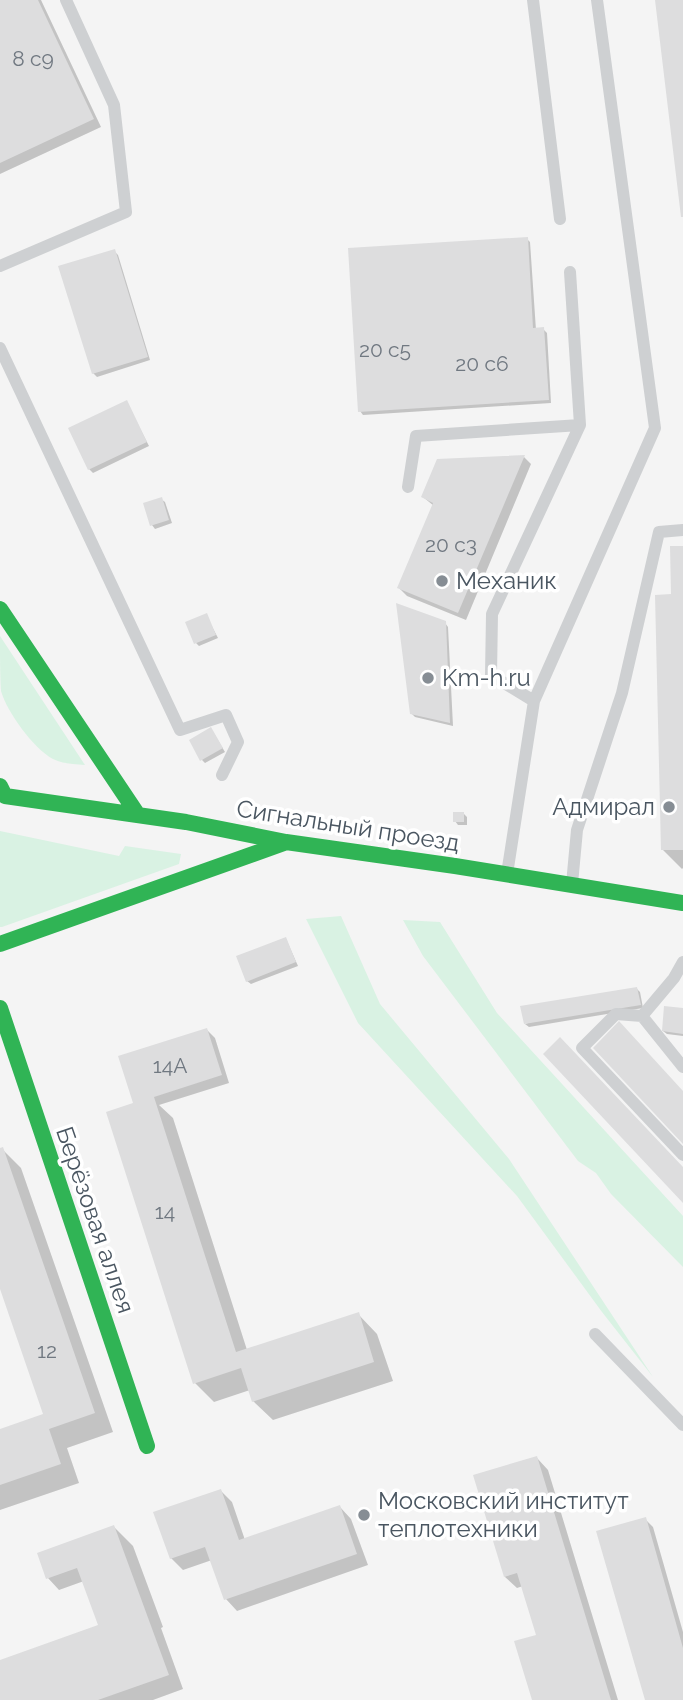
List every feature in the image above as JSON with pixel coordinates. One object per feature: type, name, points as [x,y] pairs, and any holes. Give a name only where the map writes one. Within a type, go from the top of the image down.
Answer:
[{"type":"main road","points":[[0,610],[138,815]]},
{"type":"main road","name":"Сигнальный проезд","points":[[2,791],[286,842],[683,903]]},
{"type":"main road","points":[[0,944],[190,874],[286,842]]},
{"type":"main road","name":"Берёзовая аллея","points":[[0,1008],[7,1055],[147,1446]]},
{"type":"lane","points":[[0,266],[126,212],[114,105],[66,0]]},
{"type":"lane","points":[[533,0],[560,219]]},
{"type":"lane","points":[[507,874],[534,701],[655,428],[597,0]]},
{"type":"lane","points":[[534,701],[491,675],[492,614],[580,425],[570,272]]},
{"type":"lane","points":[[0,348],[180,730],[226,715],[238,742],[222,775]]},
{"type":"lane","points":[[408,487],[416,436],[580,425]]},
{"type":"lane","points":[[572,884],[577,830],[622,693],[659,531],[683,530]]},
{"type":"lane","points":[[642,1016],[674,978],[683,962]]},
{"type":"lane","points":[[683,1068],[642,1016],[616,1014],[582,1048],[683,1155]]},
{"type":"lane","points":[[595,1334],[683,1425]]},
{"type":"green space","points":[[0,636],[85,765],[65,763],[45,754],[15,719],[1,691]]},
{"type":"green space","points":[[0,831],[119,856],[125,846],[181,854],[179,864],[0,927]]},
{"type":"green space","points":[[341,916],[380,1004],[509,1159],[653,1377],[517,1196],[358,1023],[306,919]]},
{"type":"green space","points":[[403,920],[440,922],[497,1013],[683,1216],[683,1267],[611,1194],[596,1173],[578,1161],[423,956]]},
{"type":"building","points":[[0,0],[38,0],[94,119],[0,163]]},
{"type":"building","points":[[655,0],[683,0],[683,217],[681,217]]},
{"type":"building","points":[[528,237],[533,328],[544,327],[549,400],[358,412],[348,248]]},
{"type":"building","points":[[115,249],[148,357],[92,374],[58,266]]},
{"type":"building","points":[[127,400],[147,442],[88,470],[68,428]]},
{"type":"building","points":[[525,455],[458,613],[397,588],[433,503],[421,497],[437,459]]},
{"type":"building","points":[[162,497],[169,520],[150,526],[143,503]]},
{"type":"building","points":[[670,546],[683,546],[683,850],[661,850],[655,595],[671,594]]},
{"type":"building","points":[[396,603],[446,621],[450,723],[410,714]]},
{"type":"building","points":[[207,613],[216,635],[194,644],[185,622]]},
{"type":"building","points":[[211,727],[223,748],[200,761],[189,740]]},
{"type":"building","points":[[453,812],[464,812],[464,822],[453,822]]},
{"type":"building","points":[[286,937],[296,962],[246,982],[236,956]]},
{"type":"building","points":[[637,987],[641,1005],[524,1024],[520,1006]]},
{"type":"building","points":[[664,1006],[683,1008],[683,1034],[662,1031]]},
{"type":"building","points":[[619,1021],[683,1091],[683,1144],[593,1048]]},
{"type":"building","points":[[207,1028],[222,1075],[154,1097],[236,1352],[359,1312],[374,1362],[252,1402],[241,1368],[193,1384],[106,1112],[133,1103],[118,1056]]},
{"type":"building","points":[[560,1037],[683,1167],[683,1203],[543,1054]]},
{"type":"building","points":[[3,1147],[95,1413],[49,1429],[61,1464],[0,1485],[0,1429],[43,1414],[0,1289],[0,1148]]},
{"type":"building","points":[[537,1456],[611,1700],[532,1700],[514,1641],[536,1635],[517,1573],[504,1577],[473,1475]]},
{"type":"building","points":[[221,1489],[239,1540],[340,1505],[357,1554],[224,1600],[205,1547],[170,1559],[153,1512]]},
{"type":"building","points":[[646,1517],[683,1648],[683,1700],[645,1700],[596,1531]]},
{"type":"building","points":[[114,1525],[169,1675],[98,1700],[0,1700],[0,1660],[98,1625],[77,1568],[46,1579],[37,1553]]},
{"type":"traffic: fast","points":[[0,609],[138,815]]},
{"type":"traffic: fast","points":[[0,786],[5,796],[186,822],[286,842],[683,903]]},
{"type":"traffic: fast","points":[[0,944],[284,843]]},
{"type":"traffic: fast","points":[[0,1008],[147,1446]]},
{"type":"place","name":"Механик","points":[[442,581]]},
{"type":"place","name":"Km-h.ru","points":[[428,678]]},
{"type":"place","name":"Адмирал","points":[[669,807]]},
{"type":"place","name":"Московский институт теплотехники","points":[[364,1515]]}]
